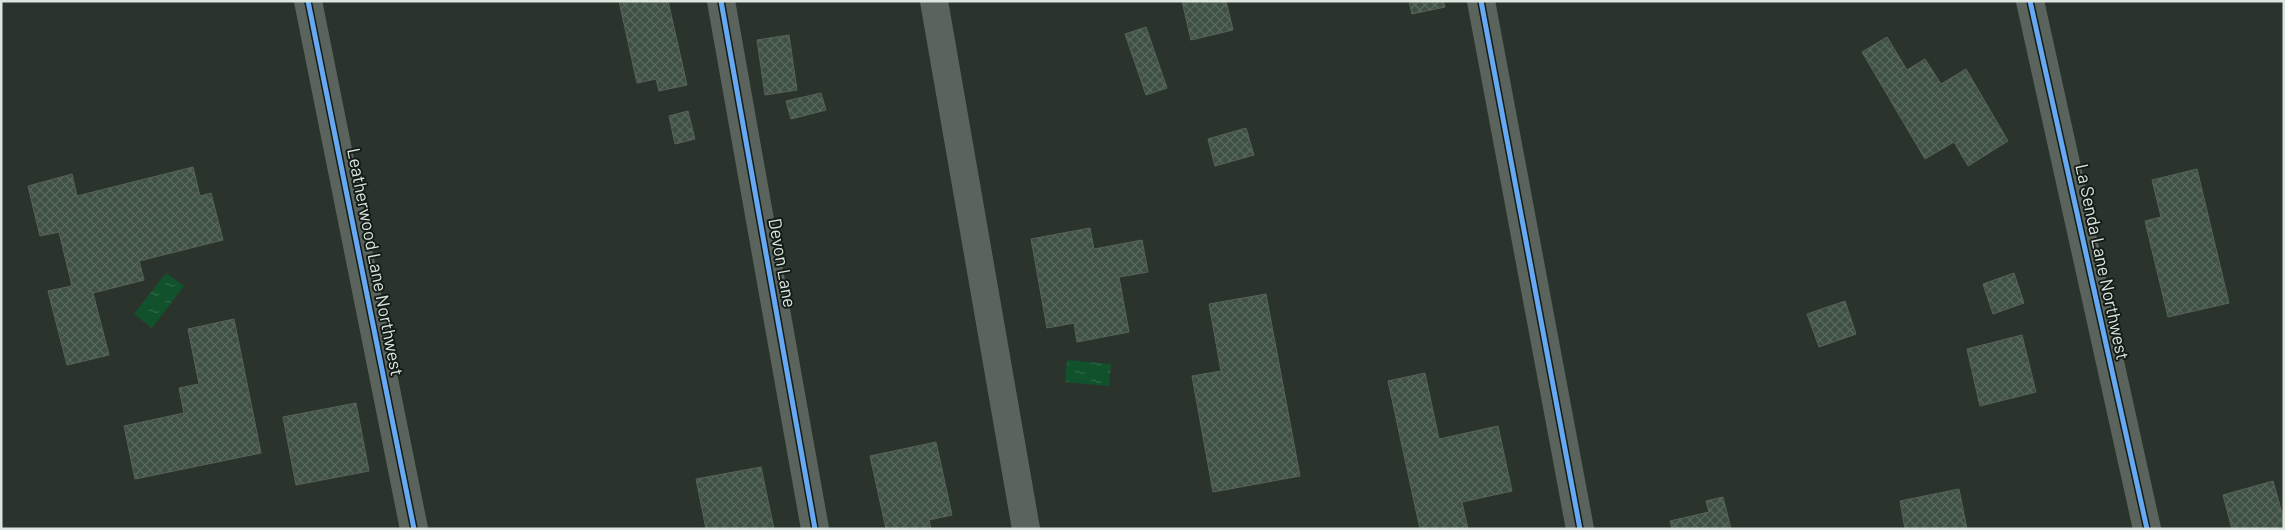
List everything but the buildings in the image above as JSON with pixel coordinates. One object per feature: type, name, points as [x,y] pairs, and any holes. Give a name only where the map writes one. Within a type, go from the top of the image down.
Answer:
[{"type":"street","name":"Leatherwood Lane Northwest","points":[[308,1],[414,529]]},
{"type":"street","name":"Devon Lane","points":[[721,1],[815,529]]},
{"type":"street","points":[[934,1],[1026,529]]},
{"type":"street","points":[[1481,1],[1580,529]]},
{"type":"street","name":"La Senda Lane Northwest","points":[[2030,1],[2147,529]]},
{"type":"water","points":[[166,273],[184,286],[152,328],[134,314]]},
{"type":"water","points":[[1067,360],[1111,364],[1109,386],[1065,382]]},
{"type":"cycle path","points":[[308,1],[414,529]]},
{"type":"cycle path","points":[[721,1],[815,529]]},
{"type":"cycle path","points":[[1481,1],[1580,529]]},
{"type":"cycle path","points":[[2030,1],[2147,529]]}]
